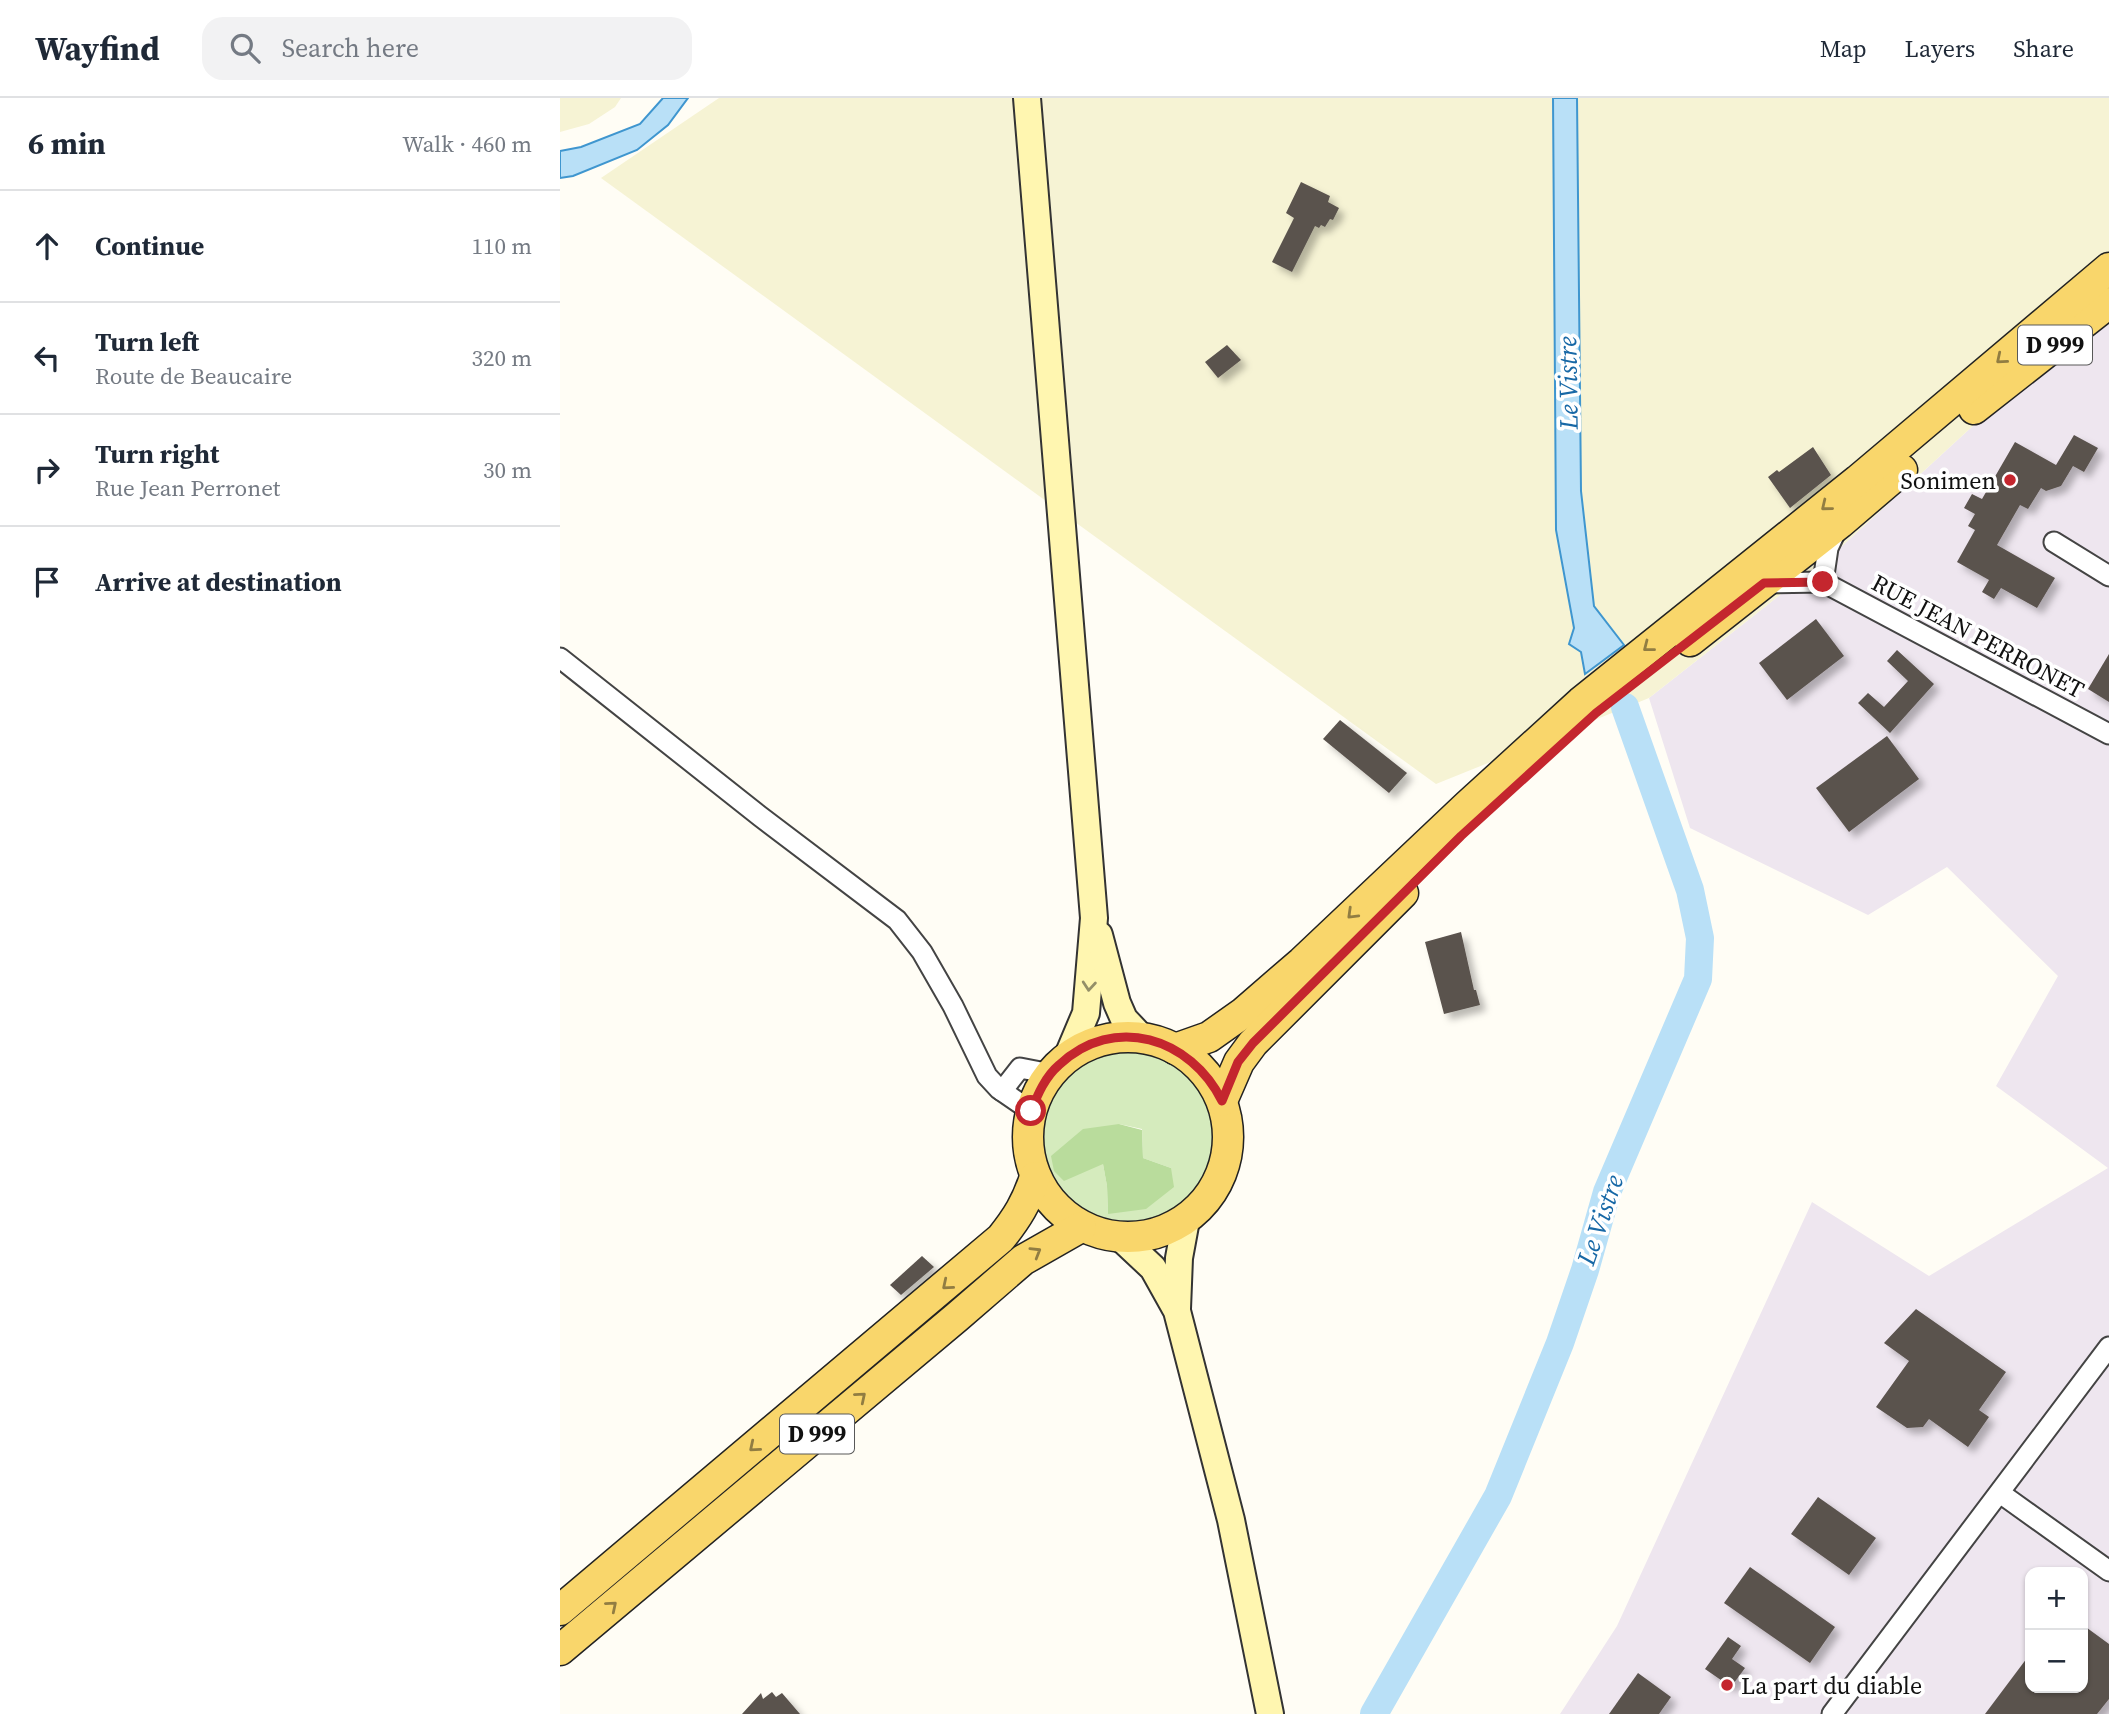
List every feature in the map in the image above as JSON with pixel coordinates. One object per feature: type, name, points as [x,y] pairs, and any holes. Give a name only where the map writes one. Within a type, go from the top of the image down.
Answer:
[{"type":"main road","points":[[1027,98],[1094,918],[1086,1013],[1059,1066],[1039,1092],[1031,1111],[1027,1140],[1029,1159],[1035,1177],[1054,1206],[1082,1227],[1121,1238],[1155,1234],[1186,1220],[1207,1200],[1224,1166],[1227,1124],[1222,1101],[1214,1085],[1200,1068],[1175,1049],[1142,1038],[1100,1041],[1059,1066]]},
{"type":"main road","name":"D 999","points":[[1175,1049],[1209,1037],[1243,1013],[1581,702],[1858,480],[2109,268]]},
{"type":"main road","name":"D 999","points":[[1222,1101],[1238,1062],[1253,1043],[1451,846],[1596,713],[1840,523],[2001,386],[2109,303]]},
{"type":"main road","points":[[1094,918],[1117,1003],[1124,1019],[1142,1038]]},
{"type":"main road","name":"D 999","points":[[560,1610],[1000,1238],[1027,1202],[1035,1177]]},
{"type":"main road","points":[[1177,1311],[1179,1258],[1186,1220]]},
{"type":"main road","name":"D 999","points":[[560,1650],[1004,1275],[1040,1250],[1082,1227]]},
{"type":"main road","points":[[1121,1238],[1153,1268],[1177,1311],[1231,1520],[1270,1714]]},
{"type":"street","points":[[1823,582],[1828,548],[1840,523]]},
{"type":"street","points":[[2054,542],[2109,576]]},
{"type":"street","name":"RUE JEAN PERRONET","points":[[1764,583],[1823,582],[2109,734]]},
{"type":"street","points":[[560,658],[761,817],[897,920],[922,952],[947,995],[987,1076],[1002,1091],[1031,1111]]},
{"type":"street","points":[[1002,1091],[1020,1068],[1059,1066]]},
{"type":"street","points":[[1832,1714],[2109,1347]]},
{"type":"street","points":[[2000,1493],[2109,1572]]},
{"type":"shaded area","points":[[560,98],[621,98],[615,107],[589,124],[560,132]]},
{"type":"shaded area","points":[[719,98],[2109,98],[2109,301],[1841,547],[1649,698],[1436,784],[601,178]]},
{"type":"shaded area","points":[[2109,301],[2109,1714],[1560,1714],[1617,1626],[1812,1202],[1929,1276],[2108,1168],[1996,1086],[2058,976],[1947,867],[1868,915],[1690,828],[1649,698],[1841,547]]},
{"type":"green space","points":[[1143,1051],[1179,1067],[1202,1088],[1215,1119],[1216,1154],[1204,1186],[1180,1211],[1148,1223],[1131,1225],[1102,1221],[1078,1209],[1060,1190],[1048,1167],[1043,1141],[1046,1115],[1058,1090],[1078,1069],[1106,1054]],"holes":[[[1119,1124],[1142,1129],[1143,1158],[1171,1168],[1108,1214],[1103,1164]]]},
{"type":"green space","points":[[1119,1124],[1142,1130],[1143,1158],[1171,1168],[1174,1187],[1146,1209],[1108,1214],[1103,1164],[1064,1181],[1054,1171],[1051,1156],[1083,1129]]},
{"type":"water","points":[[663,98],[688,98],[668,125],[637,150],[573,176],[560,178],[560,151],[581,147],[640,124]]},
{"type":"water","points":[[1553,98],[1577,98],[1581,491],[1594,606],[1624,645],[1585,674],[1581,652],[1569,644],[1574,628],[1556,530]]},
{"type":"building","points":[[1301,182],[1330,196],[1328,202],[1339,208],[1333,220],[1330,219],[1325,227],[1315,226],[1292,272],[1272,262],[1294,218],[1286,213]]},
{"type":"building","points":[[1227,345],[1241,360],[1218,378],[1205,362]]},
{"type":"building","points":[[2074,435],[2098,448],[2084,472],[2073,466],[2061,486],[2046,491],[2041,488],[2028,509],[2020,505],[1997,545],[2055,578],[2037,608],[2001,588],[1994,599],[1982,592],[1989,580],[1957,562],[1975,530],[1968,526],[1975,514],[1964,508],[1972,494],[1982,499],[2015,442],[2056,465]]},
{"type":"building","points":[[1813,447],[1831,475],[1790,508],[1768,477]]},
{"type":"building","points":[[1816,619],[1844,656],[1787,700],[1759,663]]},
{"type":"building","points":[[1897,650],[1934,684],[1890,733],[1858,703],[1868,693],[1884,707],[1908,681],[1887,661]]},
{"type":"building","points":[[2109,654],[2109,702],[2088,689]]},
{"type":"building","points":[[1340,720],[1407,773],[1389,793],[1323,739]]},
{"type":"building","points":[[1887,736],[1919,779],[1849,832],[1816,788]]},
{"type":"building","points":[[1461,932],[1480,1005],[1444,1014],[1425,942]]},
{"type":"building","points":[[922,1256],[934,1267],[901,1295],[890,1285]]},
{"type":"building","points":[[1916,1309],[2006,1372],[1979,1410],[1989,1417],[1968,1447],[1929,1419],[1923,1427],[1907,1428],[1876,1407],[1909,1361],[1884,1343]]},
{"type":"building","points":[[1818,1497],[1876,1538],[1849,1575],[1791,1534]]},
{"type":"building","points":[[1750,1567],[1835,1627],[1810,1663],[1724,1603]]},
{"type":"building","points":[[2088,1629],[2109,1644],[2109,1699],[2097,1714],[1985,1714],[2025,1661],[2025,1693],[2088,1693]]},
{"type":"building","points":[[1728,1637],[1741,1646],[1732,1659],[1745,1668],[1731,1687],[1705,1669]]},
{"type":"building","points":[[1638,1673],[1671,1697],[1659,1714],[1609,1714]]},
{"type":"building","points":[[772,1692],[776,1697],[782,1693],[800,1714],[742,1714],[761,1693],[763,1699]]},
{"type":"waterway","name":"Le Vistre","points":[[1374,1714],[1498,1496],[1560,1343],[1585,1270],[1607,1192],[1698,979],[1700,938],[1690,890],[1625,707]]},
{"type":"place","name":"Sonimen","points":[[2010,480]]},
{"type":"place","name":"La part du diable","points":[[1727,1685]]},
{"type":"route","points":[[1031,1111],[1039,1092],[1058,1065],[1083,1048],[1118,1038],[1142,1038],[1175,1049],[1200,1068],[1214,1085],[1222,1101],[1238,1062],[1253,1043],[1411,884],[1596,713],[1764,583],[1823,582]]}]
